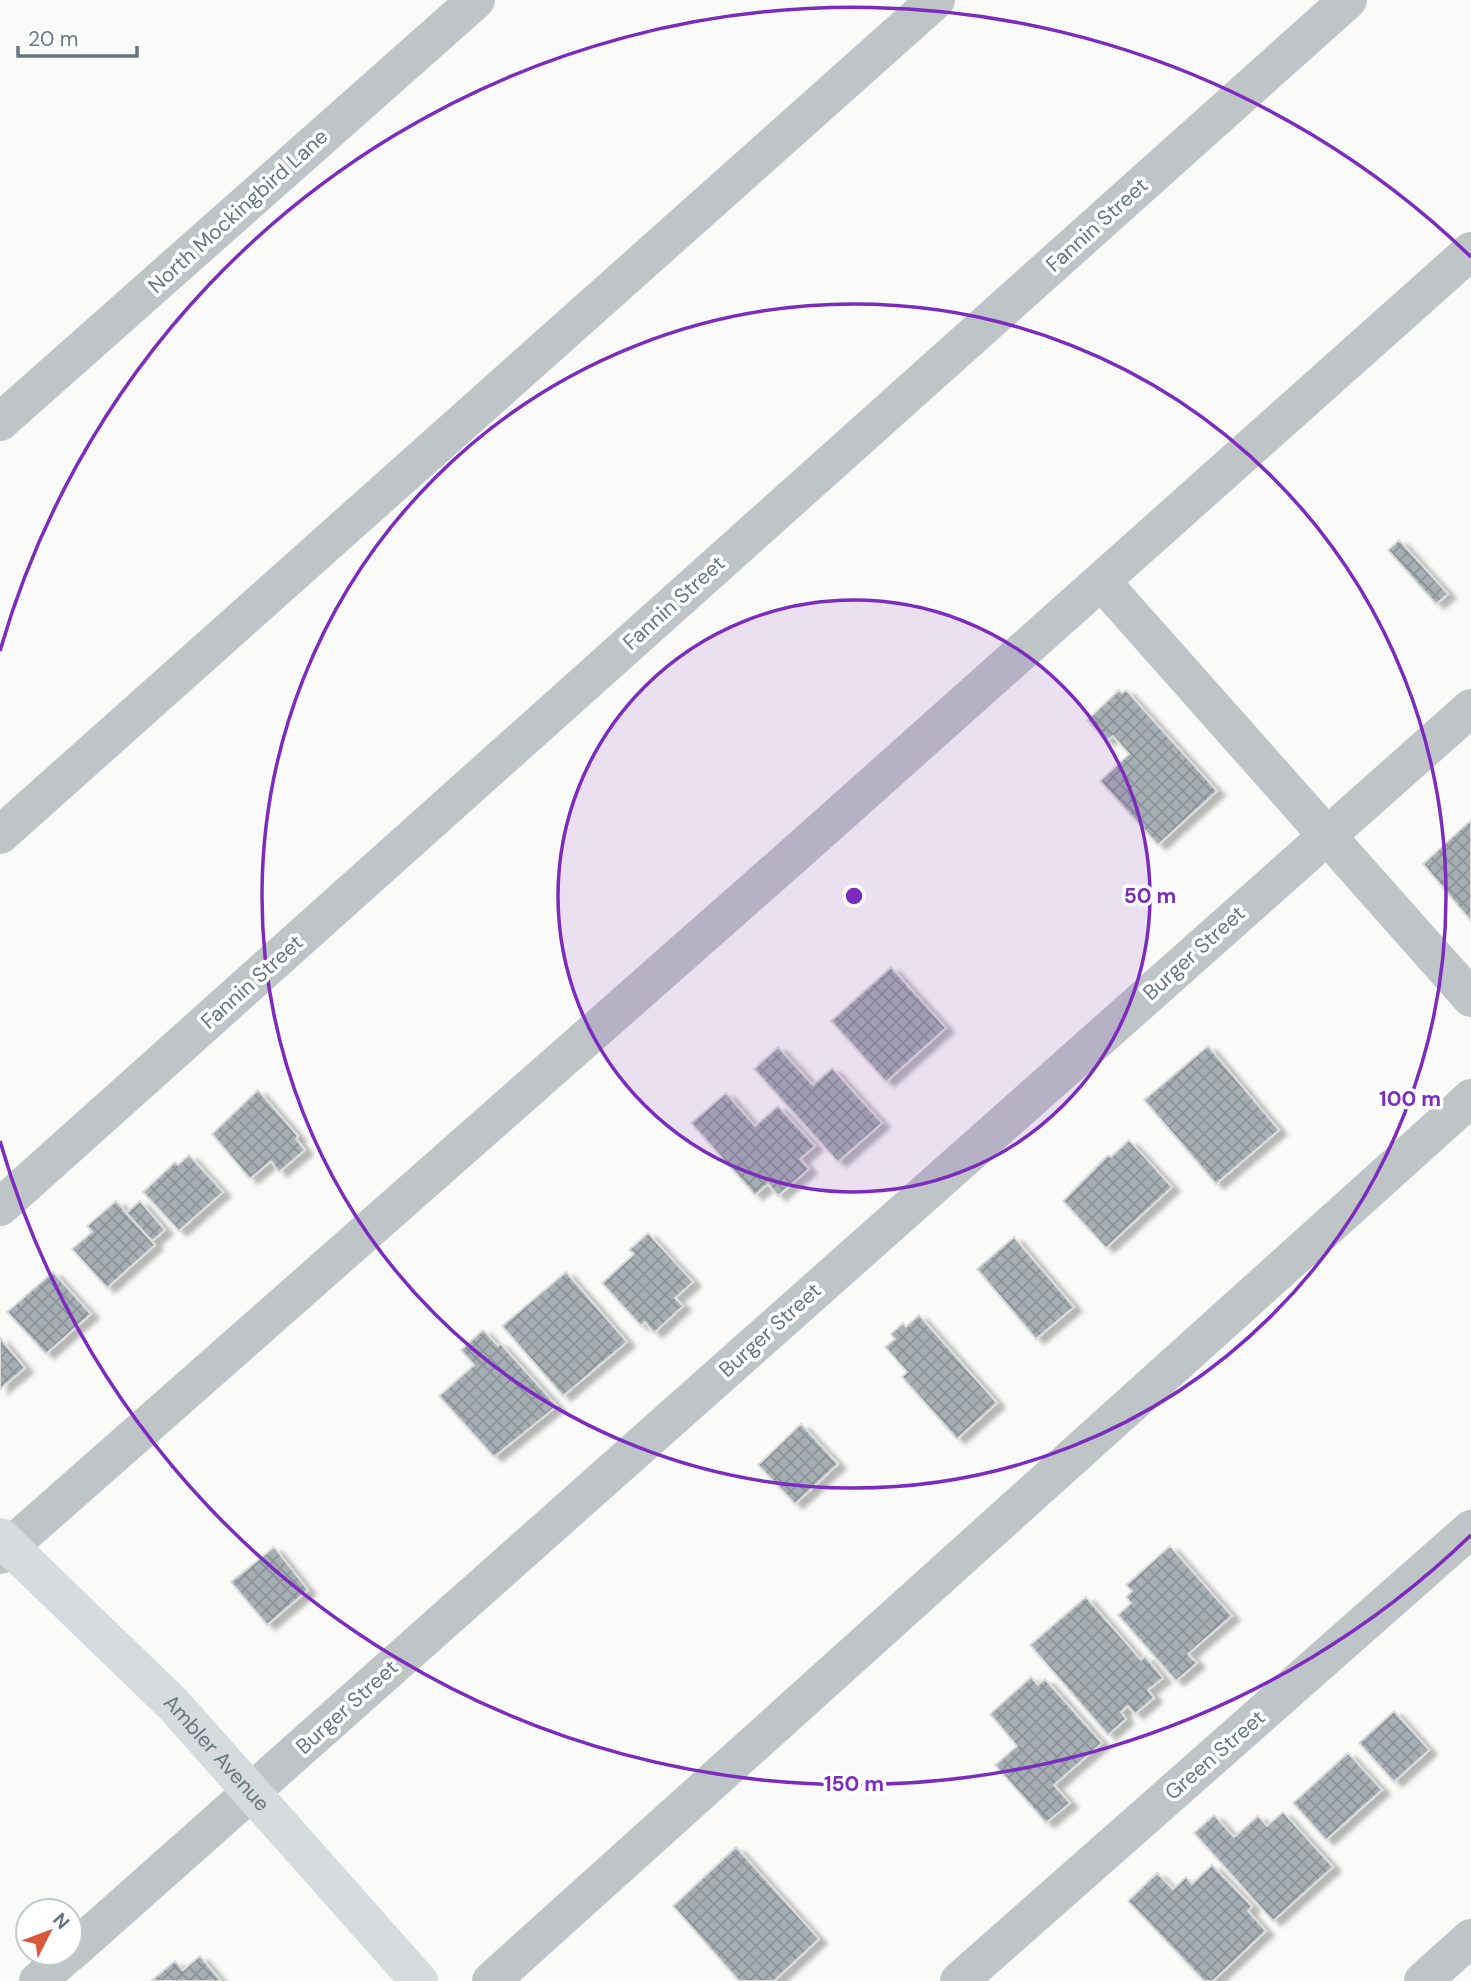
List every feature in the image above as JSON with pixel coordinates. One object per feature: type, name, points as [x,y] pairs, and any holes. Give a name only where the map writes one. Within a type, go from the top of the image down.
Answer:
[{"type":"main road","name":"Ambler Avenue","points":[[3,1546],[173,1704],[419,1981]]},
{"type":"street","name":"North Mockingbird Lane","points":[[0,422],[476,0]]},
{"type":"street","points":[[0,835],[936,0]]},
{"type":"street","name":"Fannin Street","points":[[0,1207],[1348,0]]},
{"type":"street","points":[[3,1546],[1101,581],[1471,251]]},
{"type":"street","points":[[1101,581],[1471,998]]},
{"type":"street","name":"Burger Street","points":[[84,1940],[1471,708]]},
{"type":"street","points":[[491,1981],[1471,1098]]},
{"type":"street","name":"Green Street","points":[[959,1981],[1471,1529]]},
{"type":"street","points":[[1423,1981],[1471,1938]]},
{"type":"street","name":"Burger Street","points":[[38,1981],[54,1967]]},
{"type":"building","points":[[1399,540],[1448,594],[1436,604],[1388,550]]},
{"type":"building","points":[[1119,690],[1122,693],[1126,690],[1217,791],[1158,845],[1100,781],[1129,754],[1113,736],[1106,741],[1087,720]]},
{"type":"building","points":[[1471,820],[1471,921],[1423,864]]},
{"type":"building","points":[[891,967],[946,1028],[886,1082],[831,1021]]},
{"type":"building","points":[[1208,1046],[1279,1130],[1216,1184],[1144,1100]]},
{"type":"building","points":[[778,1047],[813,1085],[832,1068],[882,1123],[838,1162],[754,1069]]},
{"type":"building","points":[[258,1090],[298,1136],[296,1139],[305,1150],[279,1172],[271,1161],[250,1179],[212,1134]]},
{"type":"building","points":[[726,1093],[755,1126],[778,1106],[815,1146],[800,1159],[809,1169],[778,1196],[768,1184],[755,1195],[691,1123]]},
{"type":"building","points":[[1129,1140],[1172,1187],[1106,1248],[1063,1201],[1108,1155],[1111,1157]]},
{"type":"building","points":[[189,1155],[223,1192],[179,1231],[143,1192],[175,1162],[178,1165]]},
{"type":"building","points":[[116,1201],[155,1245],[107,1288],[72,1249],[92,1232],[87,1226]]},
{"type":"building","points":[[140,1201],[165,1230],[152,1241],[126,1213]]},
{"type":"building","points":[[648,1233],[693,1282],[675,1298],[683,1306],[654,1333],[645,1322],[641,1326],[602,1283],[634,1254],[629,1250]]},
{"type":"building","points":[[1014,1237],[1074,1307],[1036,1339],[977,1269]]},
{"type":"building","points":[[53,1272],[91,1314],[46,1354],[7,1312]]},
{"type":"building","points":[[566,1272],[627,1342],[563,1396],[502,1326]]},
{"type":"building","points":[[919,1315],[997,1403],[957,1439],[902,1377],[907,1372],[885,1347],[895,1339],[891,1334],[903,1323],[906,1327]]},
{"type":"building","points":[[483,1330],[498,1346],[500,1343],[557,1406],[494,1457],[439,1396],[474,1365],[461,1350]]},
{"type":"building","points":[[0,1338],[25,1368],[0,1389]]},
{"type":"building","points":[[801,1424],[838,1464],[795,1504],[758,1465]]},
{"type":"building","points":[[1170,1546],[1232,1616],[1188,1654],[1197,1663],[1176,1681],[1118,1615],[1131,1603],[1126,1597],[1132,1591],[1126,1585]]},
{"type":"building","points":[[274,1547],[308,1590],[267,1625],[231,1582]]},
{"type":"building","points":[[1086,1597],[1141,1660],[1145,1656],[1163,1678],[1148,1690],[1154,1698],[1135,1714],[1128,1706],[1121,1712],[1126,1719],[1108,1735],[1030,1645]]},
{"type":"building","points":[[1031,1677],[1038,1685],[1045,1679],[1102,1743],[1054,1785],[1070,1803],[1046,1823],[995,1765],[1017,1746],[990,1714]]},
{"type":"building","points":[[1394,1711],[1429,1750],[1394,1782],[1359,1743]]},
{"type":"building","points":[[1348,1753],[1382,1790],[1326,1840],[1293,1803]]},
{"type":"building","points":[[1283,1812],[1333,1867],[1273,1921],[1194,1833],[1214,1815],[1234,1837],[1258,1816],[1267,1826]]},
{"type":"building","points":[[736,1847],[819,1939],[774,1981],[739,1981],[673,1906]]},
{"type":"building","points":[[1212,1865],[1252,1906],[1248,1911],[1266,1931],[1213,1981],[1204,1981],[1128,1901],[1157,1873],[1173,1889],[1186,1877],[1192,1884]]},
{"type":"building","points":[[200,1956],[221,1981],[151,1981],[175,1961],[183,1970]]}]
